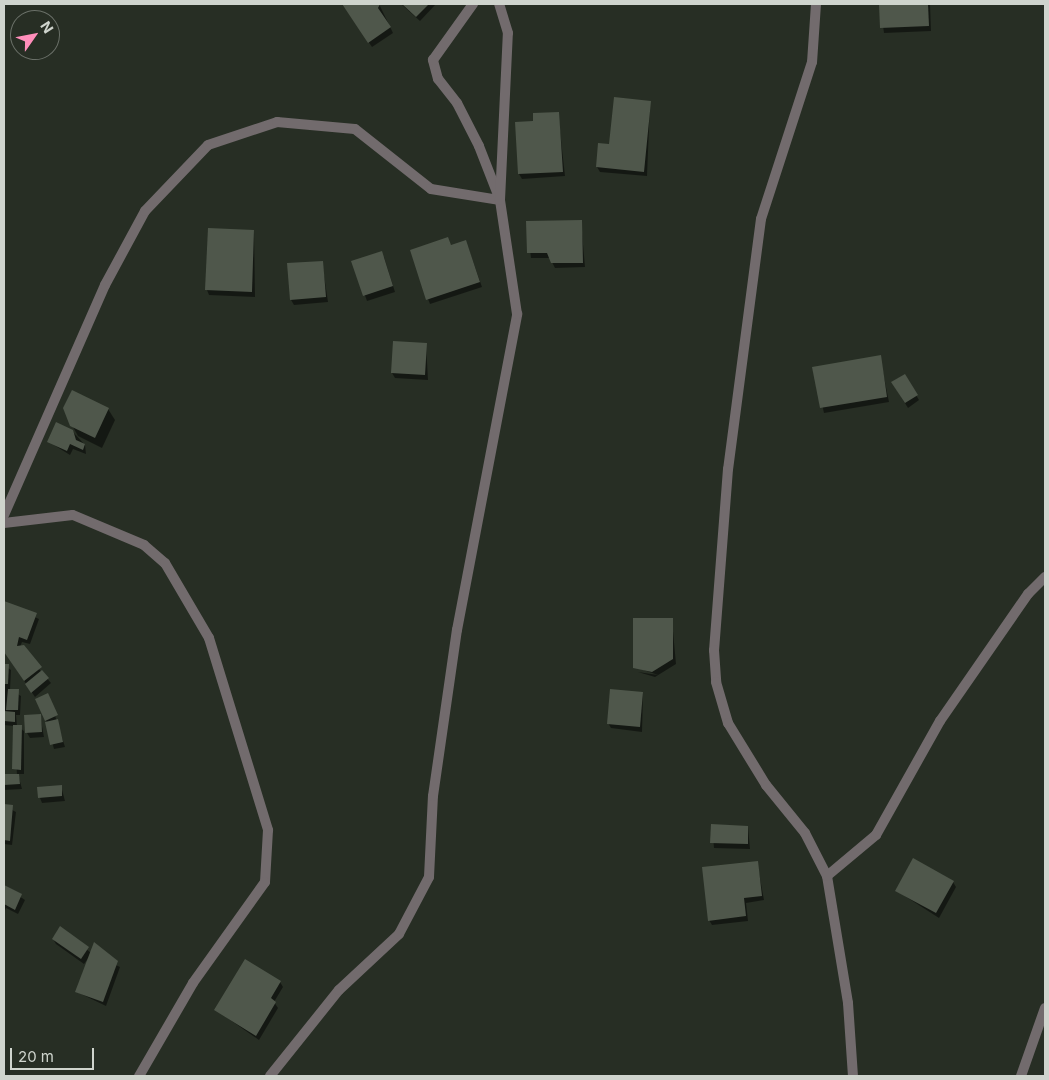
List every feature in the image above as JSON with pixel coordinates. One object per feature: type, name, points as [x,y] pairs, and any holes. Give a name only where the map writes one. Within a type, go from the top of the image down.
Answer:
[{"type":"street","points":[[474,4],[433,60],[438,79],[457,102],[479,146],[500,200]]},
{"type":"street","points":[[270,1076],[338,990],[399,934],[430,876],[433,796],[458,630],[517,314],[500,200],[508,33],[499,4]]},
{"type":"street","points":[[816,4],[812,62],[761,218],[728,469],[714,650],[716,682],[728,723],[766,785],[805,833],[827,876],[848,1004],[853,1076]]},
{"type":"street","points":[[4,514],[105,285],[145,211],[208,145],[277,122],[356,129],[431,189],[500,200]]},
{"type":"street","points":[[4,523],[74,515],[144,545],[165,563],[209,638],[268,830],[265,882],[193,983],[139,1076]]},
{"type":"street","points":[[827,876],[876,835],[940,721],[1028,594],[1045,577]]},
{"type":"street","points":[[1021,1076],[1045,1008]]},
{"type":"building","points":[[342,4],[380,4],[378,8],[391,27],[368,43]]},
{"type":"building","points":[[402,4],[429,4],[416,17]]},
{"type":"building","points":[[879,4],[928,4],[929,26],[880,28]]},
{"type":"building","points":[[614,97],[651,101],[644,172],[596,167],[598,143],[609,144]]},
{"type":"building","points":[[559,112],[563,172],[518,174],[515,122],[533,121],[533,113]]},
{"type":"building","points":[[582,220],[583,263],[551,263],[547,253],[527,253],[526,221]]},
{"type":"building","points":[[208,228],[254,230],[252,292],[205,290]]},
{"type":"building","points":[[448,237],[451,245],[466,240],[480,282],[426,300],[410,250]]},
{"type":"building","points":[[382,251],[393,286],[363,296],[351,261]]},
{"type":"building","points":[[323,261],[326,297],[290,300],[287,263]]},
{"type":"building","points":[[393,341],[427,343],[425,375],[391,373]]},
{"type":"building","points":[[881,355],[887,397],[820,408],[812,367]]},
{"type":"building","points":[[905,374],[918,395],[905,403],[891,382]]},
{"type":"building","points":[[72,390],[109,408],[95,438],[70,426],[63,408]]},
{"type":"building","points":[[56,422],[73,430],[76,440],[85,444],[83,450],[70,444],[67,451],[47,442]]},
{"type":"building","points":[[4,601],[37,613],[27,640],[19,637],[17,646],[24,645],[42,667],[24,681],[4,652]]},
{"type":"building","points":[[633,618],[673,618],[673,659],[652,672],[633,668]]},
{"type":"building","points":[[4,664],[9,664],[8,684],[4,684]]},
{"type":"building","points":[[42,670],[49,678],[31,693],[25,684]]},
{"type":"building","points":[[8,689],[19,689],[18,710],[6,710]]},
{"type":"building","points":[[610,689],[643,692],[640,727],[607,724]]},
{"type":"building","points":[[48,693],[58,715],[45,721],[35,699]]},
{"type":"building","points":[[4,711],[15,712],[15,722],[4,721]]},
{"type":"building","points":[[41,714],[42,732],[25,733],[24,715]]},
{"type":"building","points":[[58,719],[63,742],[50,745],[45,722]]},
{"type":"building","points":[[13,725],[22,725],[21,770],[12,769]]},
{"type":"building","points":[[4,774],[19,774],[20,784],[4,785]]},
{"type":"building","points":[[62,785],[62,796],[38,798],[37,787]]},
{"type":"building","points":[[4,804],[13,805],[10,841],[4,840]]},
{"type":"building","points":[[711,824],[748,826],[748,844],[710,843]]},
{"type":"building","points":[[913,858],[954,881],[936,913],[895,891]]},
{"type":"building","points":[[758,861],[762,896],[744,898],[746,916],[708,921],[702,867]]},
{"type":"building","points":[[4,885],[22,894],[15,910],[4,904]]},
{"type":"building","points":[[60,926],[89,947],[81,959],[52,939]]},
{"type":"building","points":[[94,942],[118,961],[103,1002],[75,992]]},
{"type":"building","points":[[245,959],[281,981],[271,998],[276,1002],[256,1036],[214,1010]]}]
